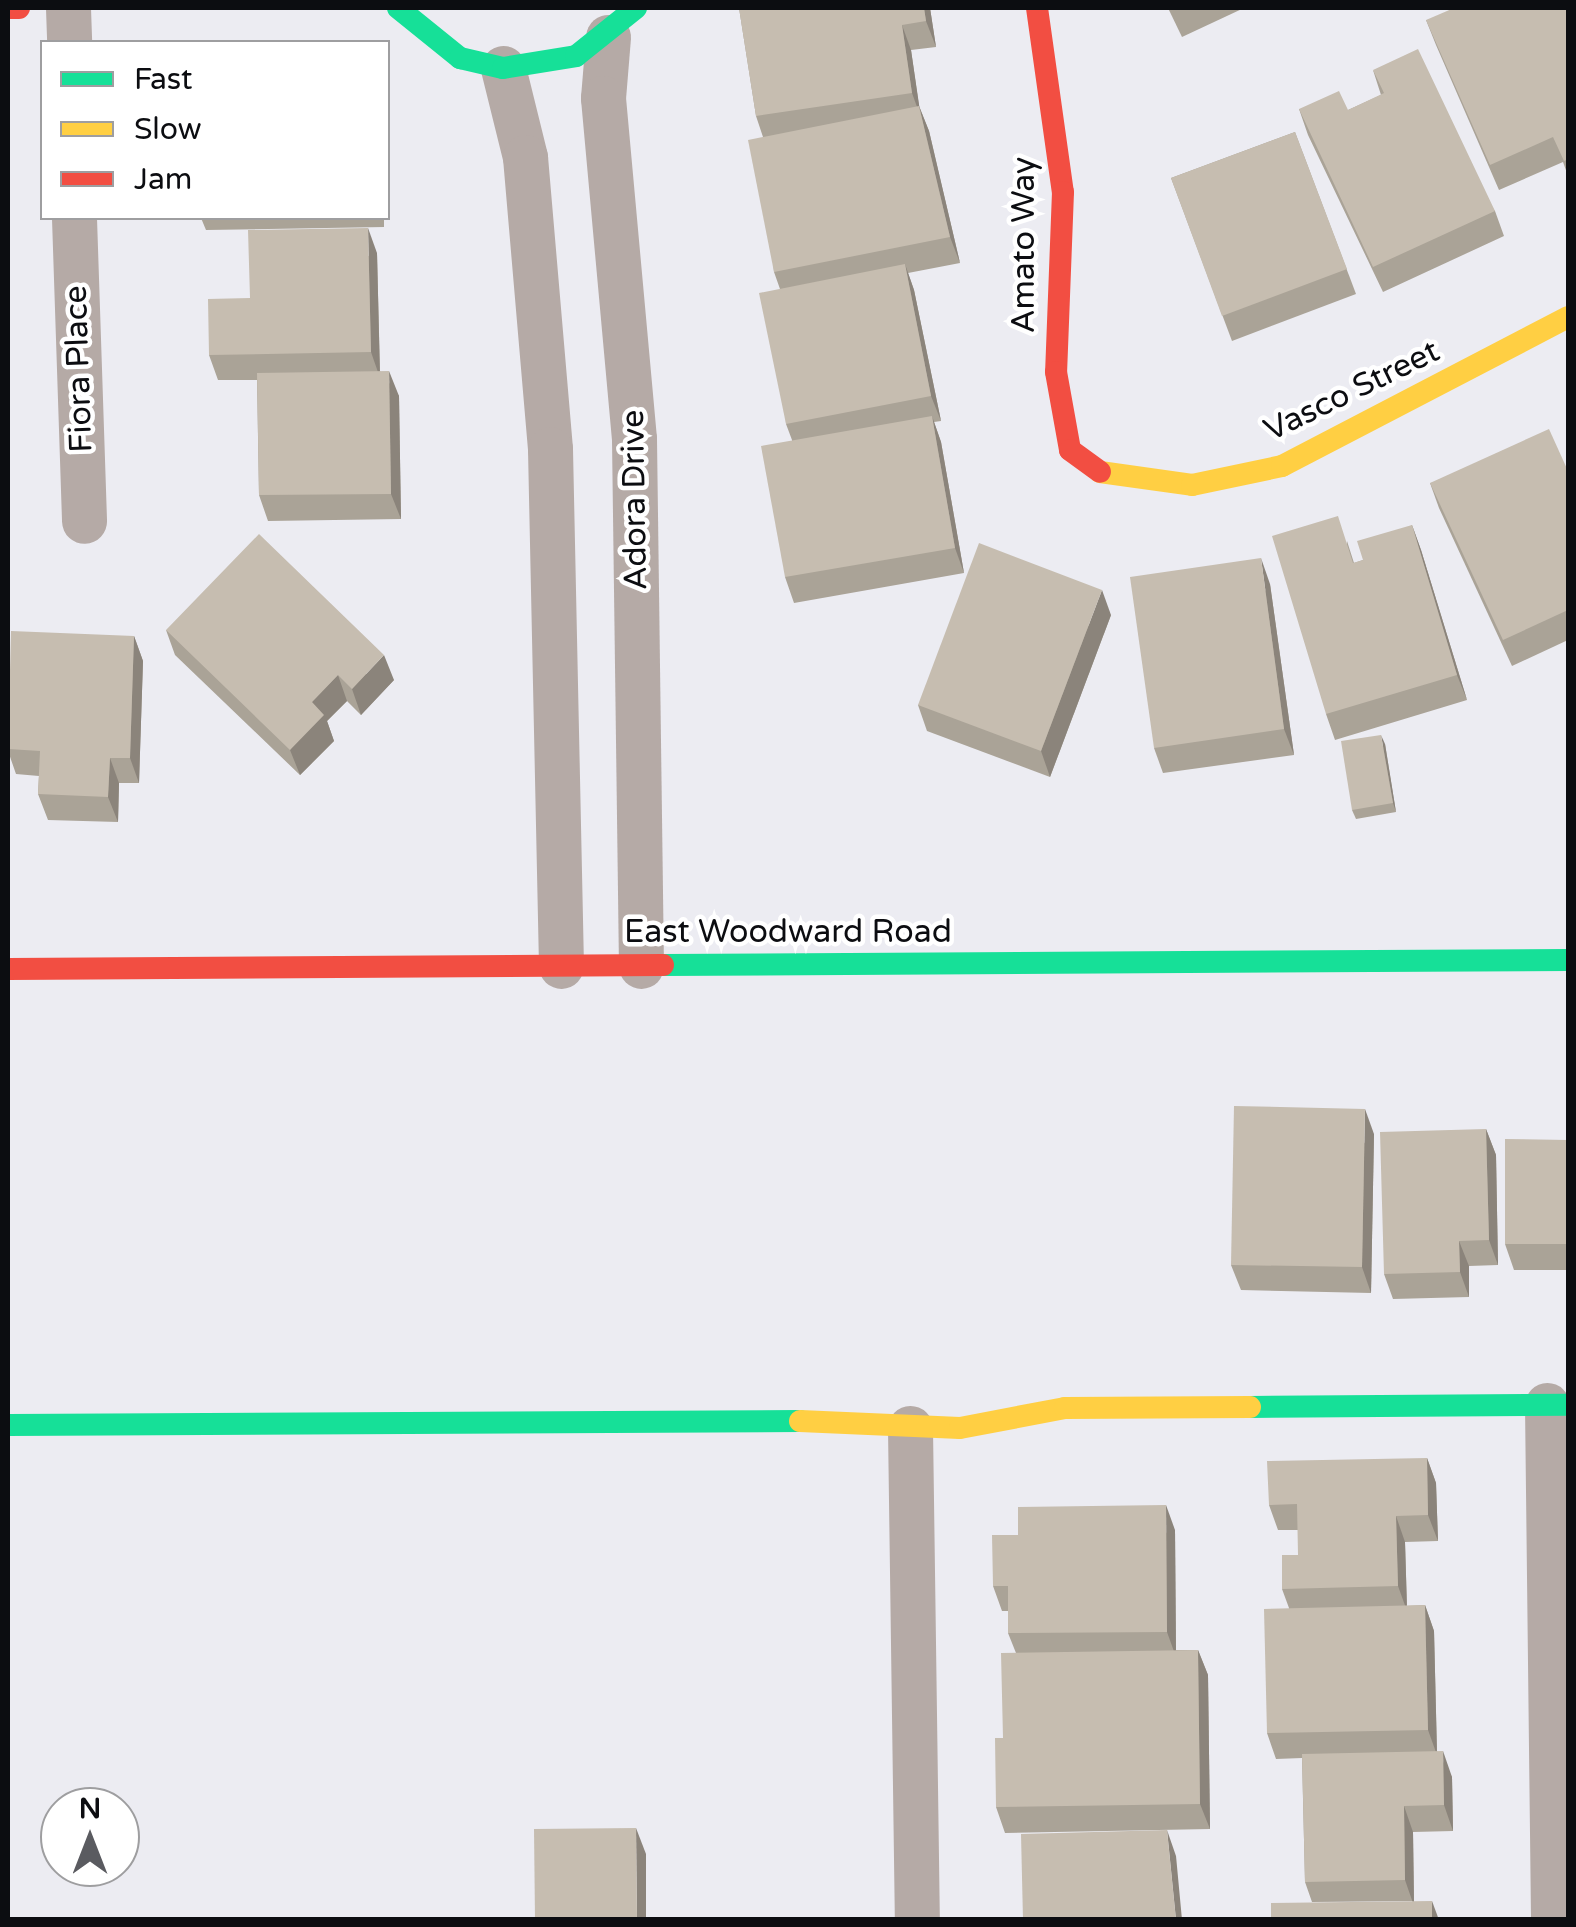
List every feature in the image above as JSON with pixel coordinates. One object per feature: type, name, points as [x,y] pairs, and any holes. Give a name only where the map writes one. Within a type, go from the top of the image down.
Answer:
[{"type":"street","points":[[8,8],[18,8]]},
{"type":"street","points":[[68,8],[69,40]]},
{"type":"street","points":[[398,8],[460,58],[503,68],[540,66],[622,22]]},
{"type":"street","name":"Amato Way","points":[[1037,8],[1063,192],[1056,372],[1070,450],[1093,471]]},
{"type":"street","name":"Adora Drive","points":[[622,22],[603,98],[634,421],[642,966]]},
{"type":"street","points":[[503,68],[525,157],[549,429],[561,966]]},
{"type":"street","name":"Fiora Place","points":[[74,220],[84,521]]},
{"type":"street","name":"Vasco Street","points":[[1093,471],[1192,485],[1282,466],[1568,317]]},
{"type":"street","name":"East Woodward Road","points":[[8,969],[1568,960]]},
{"type":"street","points":[[8,1426],[782,1420],[910,1428],[1065,1408],[1558,1405],[1553,1920]]},
{"type":"street","points":[[910,1428],[917,1920]]},
{"type":"building","points":[[739,8],[924,8],[926,21],[902,25],[912,93],[756,116]]},
{"type":"building","points":[[1454,8],[1566,8],[1568,159],[1564,161],[1553,137],[1490,165],[1426,20]]},
{"type":"building","points":[[1418,49],[1495,211],[1373,267],[1299,109],[1339,91],[1348,110],[1384,93],[1373,70]]},
{"type":"building","points":[[919,106],[950,237],[774,272],[748,140]]},
{"type":"building","points":[[1295,132],[1347,269],[1222,316],[1171,178]]},
{"type":"building","points":[[368,228],[371,352],[209,355],[208,299],[250,298],[248,230]]},
{"type":"building","points":[[905,264],[931,396],[786,424],[759,293]]},
{"type":"building","points":[[389,371],[391,494],[259,495],[257,373]]},
{"type":"building","points":[[932,416],[955,548],[785,577],[761,446]]},
{"type":"building","points":[[1549,429],[1568,471],[1568,610],[1503,640],[1430,483]]},
{"type":"building","points":[[1338,516],[1353,563],[1363,560],[1357,541],[1412,525],[1457,675],[1326,714],[1272,536]]},
{"type":"building","points":[[259,534],[384,655],[352,689],[338,675],[312,702],[324,715],[290,750],[166,630]]},
{"type":"building","points":[[979,543],[1102,590],[1041,751],[918,705]]},
{"type":"building","points":[[1261,558],[1284,729],[1154,748],[1130,577]]},
{"type":"building","points":[[11,631],[134,636],[130,758],[110,758],[108,797],[38,794],[40,751],[8,749]]},
{"type":"building","points":[[1381,735],[1393,803],[1352,810],[1341,741]]},
{"type":"building","points":[[1234,1106],[1365,1109],[1362,1267],[1231,1265]]},
{"type":"building","points":[[1486,1129],[1489,1240],[1459,1241],[1460,1272],[1384,1274],[1380,1132]]},
{"type":"building","points":[[1505,1139],[1568,1140],[1568,1244],[1505,1244]]},
{"type":"building","points":[[1427,1458],[1428,1515],[1396,1516],[1398,1586],[1282,1589],[1282,1555],[1298,1555],[1297,1504],[1269,1505],[1267,1461]]},
{"type":"building","points":[[1166,1505],[1167,1632],[1008,1633],[1008,1586],[993,1586],[992,1535],[1018,1535],[1018,1507]]},
{"type":"building","points":[[1425,1605],[1428,1730],[1267,1733],[1264,1609]]},
{"type":"building","points":[[1198,1650],[1200,1804],[996,1807],[995,1738],[1003,1738],[1001,1653]]},
{"type":"building","points":[[1443,1751],[1444,1805],[1404,1806],[1405,1880],[1305,1882],[1302,1754]]},
{"type":"building","points":[[636,1828],[637,1920],[535,1920],[534,1829]]},
{"type":"building","points":[[1167,1830],[1176,1920],[1023,1920],[1021,1834]]},
{"type":"building","points":[[1432,1901],[1432,1920],[1271,1920],[1271,1903]]},
{"type":"traffic: fast","points":[[398,8],[460,58],[503,68],[576,56],[636,8]]},
{"type":"traffic: fast","points":[[663,965],[1568,960]]},
{"type":"traffic: fast","points":[[1250,1407],[1568,1405]]},
{"type":"traffic: fast","points":[[8,1425],[800,1421]]},
{"type":"traffic: slow","points":[[1100,472],[1192,485],[1282,466],[1568,317]]},
{"type":"traffic: slow","points":[[800,1421],[960,1428],[1065,1408],[1250,1407]]},
{"type":"traffic: jam","points":[[8,8],[19,8]]},
{"type":"traffic: jam","points":[[1037,8],[1063,192],[1056,372],[1070,450],[1100,472]]},
{"type":"traffic: jam","points":[[8,969],[663,965]]}]
